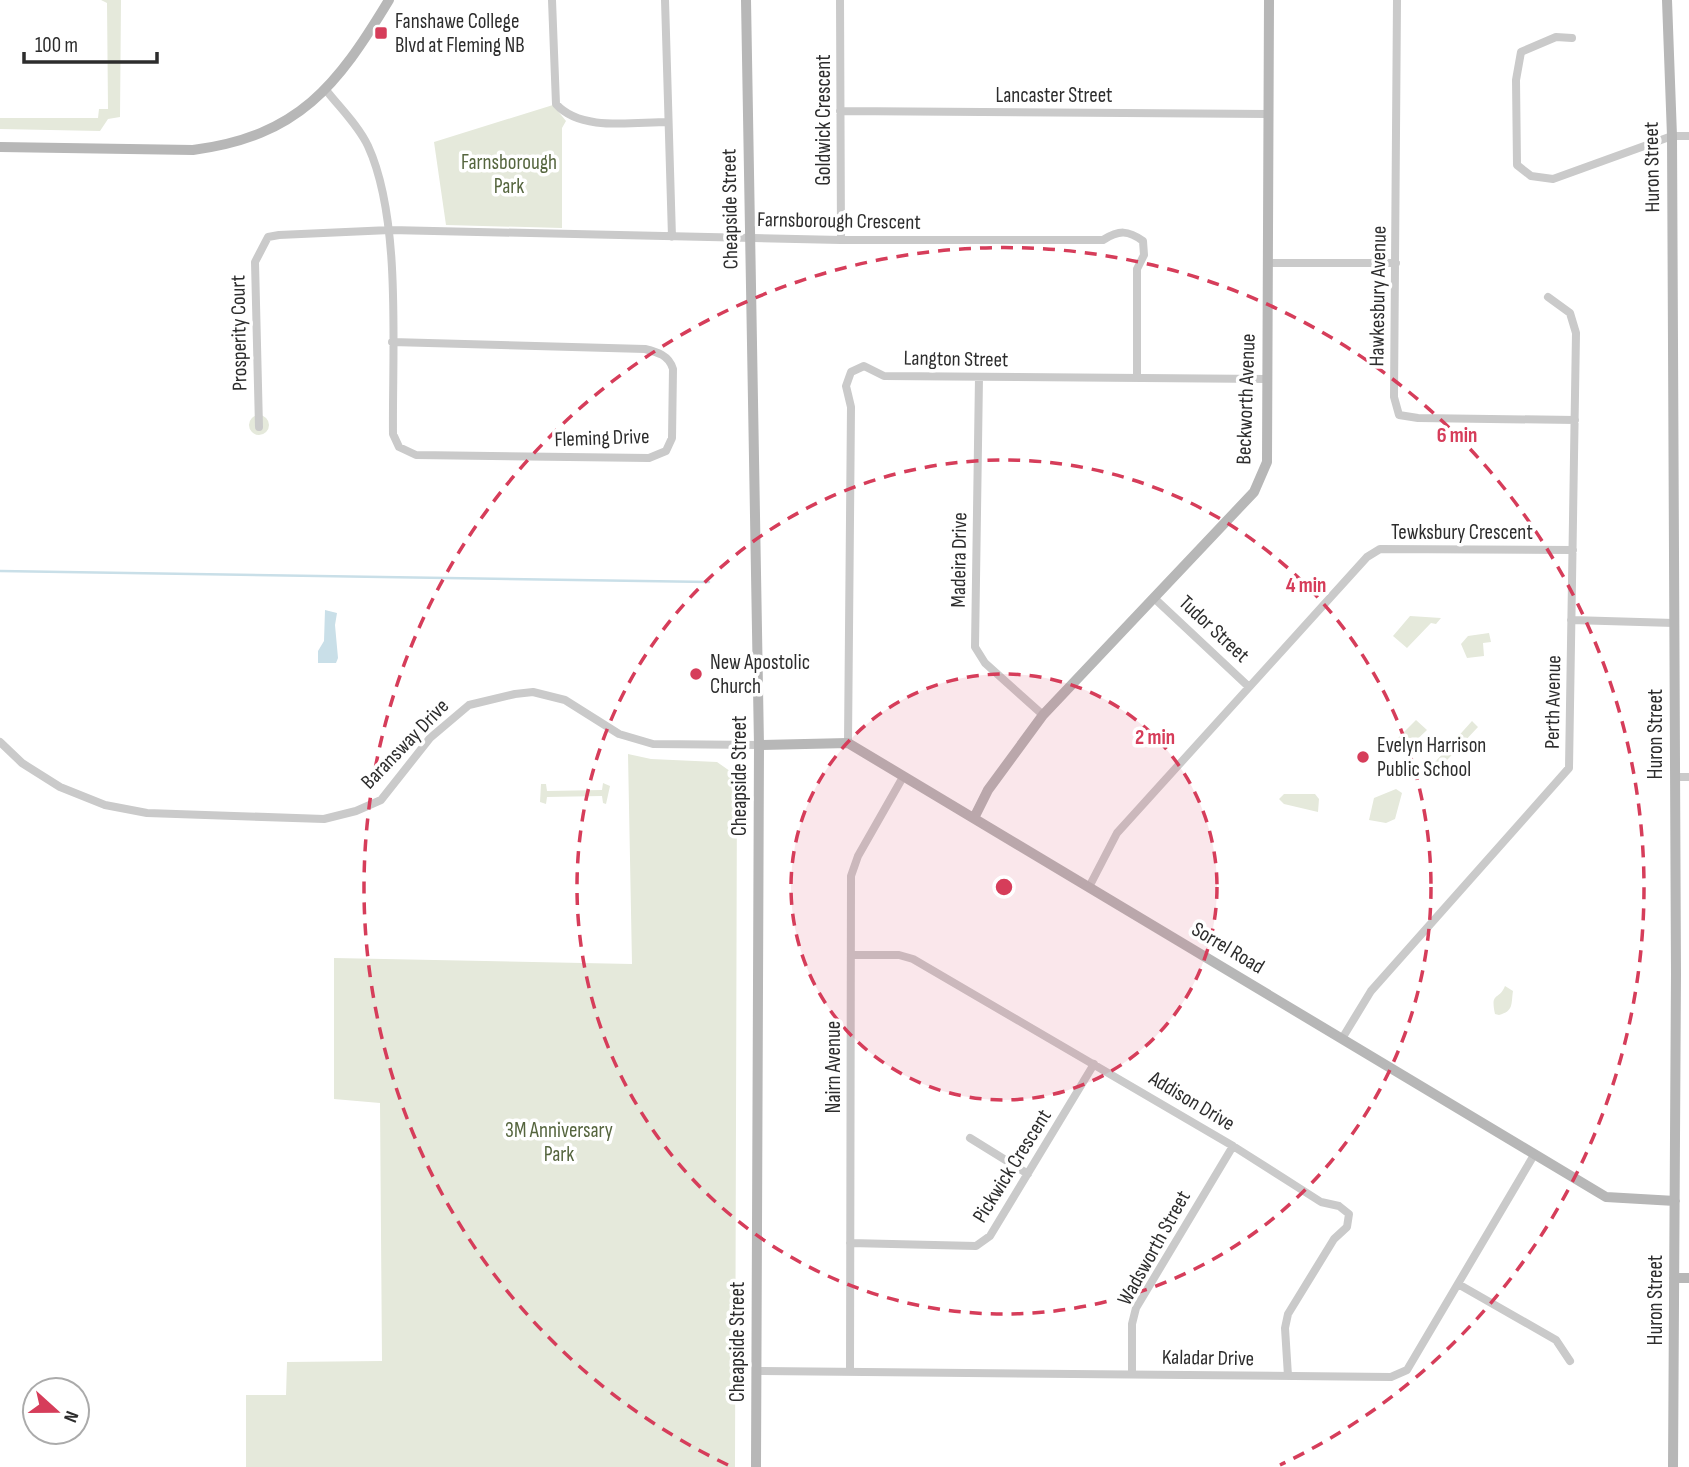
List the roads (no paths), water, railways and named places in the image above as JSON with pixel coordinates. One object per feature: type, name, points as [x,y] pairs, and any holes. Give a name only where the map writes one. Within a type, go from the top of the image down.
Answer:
[{"type":"street","points":[[0,147],[193,150],[223,146],[294,116],[326,90],[355,57],[389,0]]},
{"type":"street","points":[[552,0],[556,104],[565,113],[579,120],[668,122]]},
{"type":"street","points":[[665,0],[672,237]]},
{"type":"street","name":"Cheapside Street","points":[[746,0],[759,745],[756,1467]]},
{"type":"street","name":"Goldwick Crescent","points":[[840,0],[841,240]]},
{"type":"street","name":"Beckworth Avenue","points":[[974,818],[988,790],[1043,715],[1254,492],[1268,462],[1269,0]]},
{"type":"street","name":"Hawkesbury Avenue","points":[[1396,0],[1394,397],[1399,415],[1418,418],[1575,420]]},
{"type":"street","name":"Huron Street","points":[[1667,0],[1672,136],[1674,1467]]},
{"type":"street","points":[[1572,38],[1548,39],[1521,51],[1516,80],[1517,165],[1531,176],[1553,179],[1672,136],[1689,136]]},
{"type":"street","name":"Fleming Drive","points":[[326,90],[360,130],[368,145],[390,230],[393,434],[399,447],[416,455],[649,458],[666,451],[672,438],[673,369],[671,362],[662,354],[645,349],[392,342]]},
{"type":"street","name":"Lancaster Street","points":[[840,111],[1268,114]]},
{"type":"street","name":"Farnsborough Crescent","points":[[390,230],[841,240],[1103,240],[1117,232],[1131,232],[1143,241],[1144,255],[1138,270],[1137,378]]},
{"type":"street","name":"Prosperity Court","points":[[259,427],[255,262],[261,246],[268,237],[279,235],[390,230]]},
{"type":"street","points":[[1268,263],[1396,263]]},
{"type":"street","name":"Perth Avenue","points":[[1343,1037],[1371,991],[1569,768],[1576,333],[1570,313],[1548,297]]},
{"type":"street","name":"Langton Street","points":[[848,743],[851,407],[846,386],[851,372],[864,366],[884,376],[1268,379]]},
{"type":"street","name":"Madeira Drive","points":[[979,377],[975,647],[985,663],[1043,715]]},
{"type":"street","name":"Tewksbury Crescent","points":[[1089,887],[1117,832],[1367,557],[1380,549],[1573,550]]},
{"type":"street","name":"Tudor Street","points":[[1154,598],[1249,687]]},
{"type":"street","points":[[1571,620],[1674,623]]},
{"type":"street","name":"Baransway Drive","points":[[0,742],[22,763],[60,787],[105,804],[147,813],[324,819],[356,811],[381,800],[430,738],[469,705],[515,694],[533,692],[565,700],[619,734],[653,744],[759,745]]},
{"type":"street","points":[[759,745],[848,743]]},
{"type":"street","name":"Sorrel Road","points":[[848,743],[1343,1037],[1605,1197],[1675,1201]]},
{"type":"street","name":"Nairn Avenue","points":[[850,1371],[851,876],[858,856],[903,777]]},
{"type":"street","points":[[1675,777],[1689,777]]},
{"type":"street","name":"Addison Drive","points":[[851,955],[899,955],[913,959],[1233,1146],[1321,1202],[1339,1206],[1349,1214],[1347,1227],[1334,1239],[1288,1314],[1285,1328],[1288,1376]]},
{"type":"street","name":"Pickwick Crescent","points":[[850,1243],[976,1245],[990,1236],[1094,1064]]},
{"type":"street","points":[[970,1138],[1028,1174]]},
{"type":"street","name":"Wadsworth Street","points":[[1132,1374],[1132,1324],[1136,1308],[1233,1146]]},
{"type":"street","name":"Kaladar Drive","points":[[757,1371],[1391,1377],[1407,1370],[1534,1155]]},
{"type":"street","points":[[1674,1278],[1689,1278]]},
{"type":"street","points":[[1458,1284],[1556,1340],[1570,1362]]},
{"type":"water","points":[[325,610],[337,613],[336,663],[318,663],[318,651],[324,641]]},
{"type":"waterway","points":[[0,571],[709,582]]},
{"type":"place","name":"Fanshawe College Blvd at Fleming NB","points":[[381,33]]},
{"type":"place","name":"New Apostolic Church","points":[[696,674]]},
{"type":"place","name":"Evelyn Harrison Public School","points":[[1363,757]]},
{"type":"park label","name":"Farnsborough Park","points":[[509,174]]},
{"type":"park label","name":"3M Anniversary Park","points":[[559,1142]]}]
